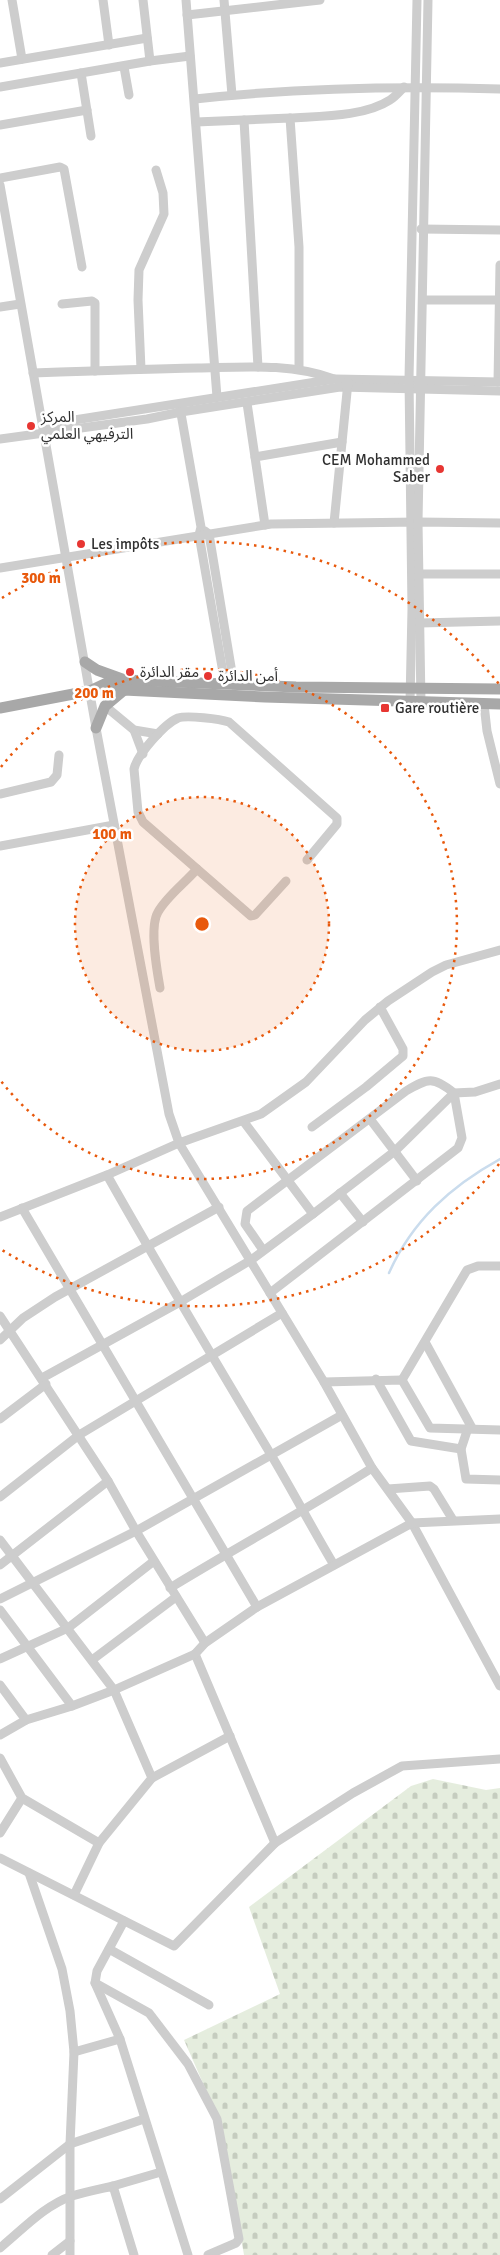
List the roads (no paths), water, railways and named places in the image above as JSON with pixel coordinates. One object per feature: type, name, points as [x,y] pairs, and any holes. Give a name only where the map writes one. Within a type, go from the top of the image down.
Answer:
[{"type":"main road","points":[[84,662],[125,685],[416,702],[500,704]]},
{"type":"main road","points":[[0,708],[125,685],[230,684],[500,689]]},
{"type":"main road","points":[[96,728],[106,706],[125,685]]},
{"type":"street","points":[[12,0],[22,59]]},
{"type":"street","points":[[102,0],[108,45]]},
{"type":"street","points":[[143,0],[150,61]]},
{"type":"street","points":[[186,0],[217,397]]},
{"type":"street","points":[[224,0],[232,95]]},
{"type":"street","points":[[187,15],[320,0]]},
{"type":"street","points":[[416,702],[414,522],[409,384],[418,0]]},
{"type":"street","points":[[416,688],[420,623],[419,574],[414,522],[421,384],[428,0]]},
{"type":"street","points":[[0,63],[147,38]]},
{"type":"street","points":[[0,87],[150,61],[190,56]]},
{"type":"street","points":[[124,67],[129,95]]},
{"type":"street","points":[[81,73],[91,136]]},
{"type":"street","points":[[196,122],[334,115],[366,109],[389,101],[404,87]]},
{"type":"street","points":[[195,98],[404,87],[500,89]]},
{"type":"street","points":[[0,125],[87,110]]},
{"type":"street","points":[[290,118],[299,247],[299,369]]},
{"type":"street","points":[[244,120],[258,367]]},
{"type":"street","points":[[0,178],[60,167],[64,170],[82,267]]},
{"type":"street","points":[[141,369],[138,300],[139,270],[164,214],[163,193],[156,170]]},
{"type":"street","points":[[0,185],[89,691],[169,1114],[179,1143],[324,1382],[372,1468],[412,1523],[500,1686]]},
{"type":"street","points":[[413,229],[500,230]]},
{"type":"street","points":[[180,407],[247,403],[348,383],[499,385],[500,265]]},
{"type":"street","points":[[423,300],[500,300]]},
{"type":"street","points":[[62,304],[92,301],[95,303],[95,371]]},
{"type":"street","points":[[0,308],[20,304]]},
{"type":"street","points":[[34,373],[258,367],[299,369],[348,383]]},
{"type":"street","points":[[0,439],[128,422],[217,397],[335,379]]},
{"type":"street","points":[[334,523],[348,383]]},
{"type":"street","points":[[247,403],[265,525]]},
{"type":"street","points":[[180,407],[200,531],[214,591],[230,684]]},
{"type":"street","points":[[255,457],[342,442]]},
{"type":"street","points":[[0,568],[200,531],[209,534],[265,525],[414,522],[500,523]]},
{"type":"street","points":[[209,534],[214,591]]},
{"type":"street","points":[[419,574],[500,574]]},
{"type":"street","points":[[420,623],[500,621]]},
{"type":"street","points":[[484,704],[486,731],[500,784]]},
{"type":"street","points":[[106,706],[134,730],[143,754]]},
{"type":"street","points":[[286,881],[255,915],[250,916],[143,822],[138,814],[134,768],[158,734],[179,718],[229,722],[337,818],[337,824],[307,860]]},
{"type":"street","points":[[134,730],[158,734]]},
{"type":"street","points":[[0,794],[51,782],[58,775],[60,755]]},
{"type":"street","points":[[0,846],[114,825]]},
{"type":"street","points":[[160,988],[156,961],[156,918],[165,904],[197,869]]},
{"type":"street","points":[[0,1217],[107,1175],[179,1143],[244,1122],[261,1114],[306,1082],[349,1036],[380,1008],[432,972],[446,965],[500,950]]},
{"type":"street","points":[[312,1127],[366,1088],[403,1056],[403,1050],[380,1008]]},
{"type":"street","points":[[263,1250],[245,1224],[247,1211],[288,1182],[406,1091],[424,1081],[441,1082],[454,1093],[462,1138],[458,1148],[418,1181],[270,1293]]},
{"type":"street","points":[[0,1419],[44,1381],[102,1345],[251,1260],[395,1150],[454,1093],[475,1092],[500,1084]]},
{"type":"street","points":[[370,1119],[418,1181]]},
{"type":"street","points":[[244,1122],[313,1214]]},
{"type":"street","points":[[107,1175],[211,1358],[271,1455],[334,1565]]},
{"type":"street","points":[[340,1193],[363,1222]]},
{"type":"street","points":[[0,1340],[23,1318],[70,1289],[219,1207]]},
{"type":"street","points":[[22,1208],[257,1607]]},
{"type":"street","points":[[402,1380],[467,1270],[478,1266],[500,1266]]},
{"type":"street","points":[[0,1497],[79,1435],[135,1400],[211,1358],[282,1313]]},
{"type":"street","points":[[0,1316],[108,1481],[170,1588],[205,1643]]},
{"type":"street","points":[[425,1342],[470,1428],[462,1449],[466,1479],[500,1480]]},
{"type":"street","points":[[324,1382],[376,1379],[402,1380]]},
{"type":"street","points":[[376,1379],[411,1442],[462,1449]]},
{"type":"street","points":[[402,1380],[430,1428],[435,1430],[470,1428],[500,1430]]},
{"type":"street","points":[[0,1599],[136,1531],[342,1415]]},
{"type":"street","points":[[170,1588],[226,1554],[302,1512],[372,1468]]},
{"type":"street","points":[[0,1565],[108,1481]]},
{"type":"street","points":[[388,1488],[430,1486],[434,1488],[453,1520]]},
{"type":"street","points":[[0,1735],[26,1720],[72,1706],[114,1690],[195,1654],[205,1643],[257,1607],[412,1523],[500,1519]]},
{"type":"street","points":[[0,1540],[114,1690],[152,1778]]},
{"type":"street","points":[[0,1659],[68,1628],[154,1561]]},
{"type":"street","points":[[92,1660],[176,1596]]},
{"type":"street","points":[[0,1610],[72,1706]]},
{"type":"street","points":[[195,1654],[276,1843]]},
{"type":"street","points":[[0,1685],[26,1720]]},
{"type":"street","points":[[74,1895],[99,1843],[152,1778],[230,1736]]},
{"type":"street","points":[[0,1758],[22,1798],[99,1843]]},
{"type":"street","points":[[0,1858],[174,1946],[276,1843],[353,1793],[402,1766],[500,1759]]},
{"type":"street","points":[[0,1833],[22,1798]]},
{"type":"street","points":[[29,1874],[62,1969],[70,2011],[74,2052],[70,2144],[70,2255]]},
{"type":"street","points":[[124,1921],[97,1971],[95,1983],[120,2039],[188,2255]]},
{"type":"street","points":[[109,1949],[209,2005]]},
{"type":"street","points":[[95,1983],[142,2008],[153,2018],[188,2064],[217,2119],[239,2239],[236,2243],[208,2255]]},
{"type":"street","points":[[74,2052],[120,2039]]},
{"type":"street","points":[[0,2198],[70,2144],[144,2119]]},
{"type":"street","points":[[0,2248],[44,2212],[70,2196],[162,2172]]},
{"type":"street","points":[[113,2186],[134,2255]]},
{"type":"street","points":[[52,2255],[70,2241]]},
{"type":"waterway","points":[[389,1273],[398,1254],[421,1221],[449,1193],[500,1159]]},
{"type":"place","name":"المركز الترفيهي العلمي","points":[[31,426]]},
{"type":"place","name":"CEM Mohammed Saber","points":[[440,469]]},
{"type":"place","name":"Les impôts","points":[[81,544]]},
{"type":"place","name":"مقر الدائرة","points":[[130,672]]},
{"type":"place","name":"أمن الدائرة","points":[[208,676]]},
{"type":"place","name":"Gare routière","points":[[385,708]]}]
